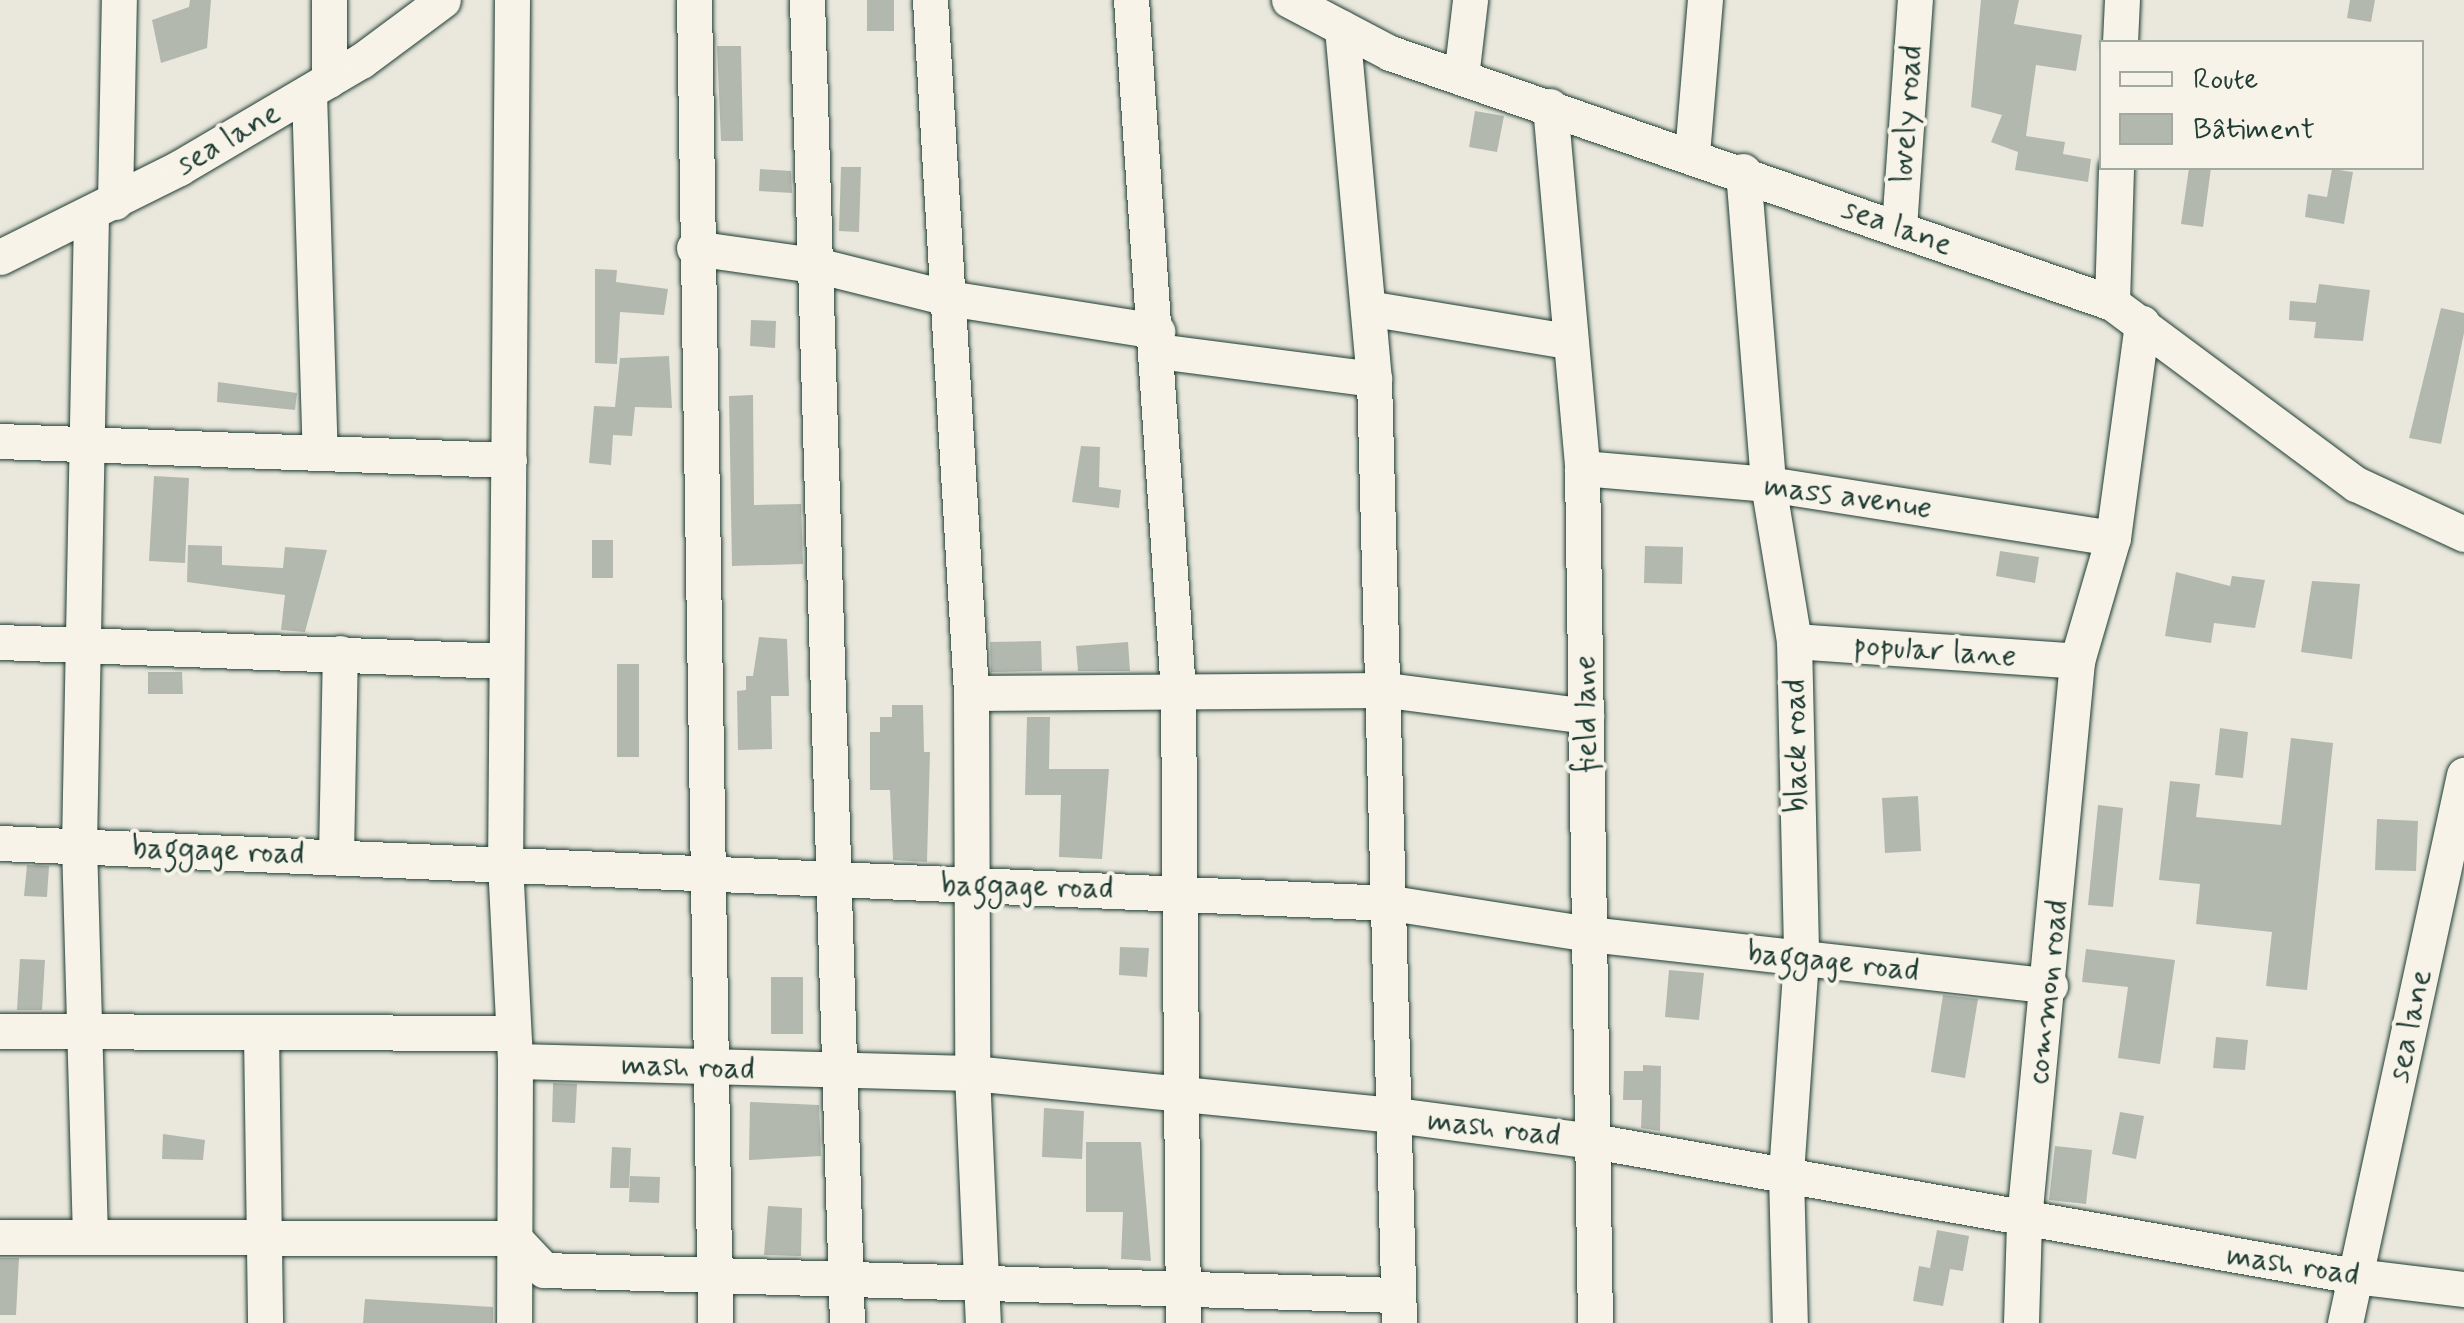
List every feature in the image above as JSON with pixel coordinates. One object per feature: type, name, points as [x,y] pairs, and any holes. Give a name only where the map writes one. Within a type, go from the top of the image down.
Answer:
[{"type":"street","points":[[90,1236],[79,846],[83,642],[88,444],[120,0]]},
{"type":"street","points":[[320,452],[319,86],[328,0]]},
{"type":"street","name":"sea lane","points":[[0,257],[103,208],[319,86],[443,0]]},
{"type":"street","points":[[512,0],[505,863],[514,1047],[514,1323]]},
{"type":"street","points":[[694,0],[694,248],[715,1323]]},
{"type":"street","points":[[807,0],[820,266],[832,880],[847,1323]]},
{"type":"street","points":[[930,0],[971,693],[972,1072],[983,1323]]},
{"type":"street","points":[[1131,0],[1178,692],[1182,1306]]},
{"type":"street","points":[[1462,76],[1470,0]]},
{"type":"street","points":[[1692,154],[1705,0]]},
{"type":"street","name":"lovely road","points":[[1899,227],[1915,0]]},
{"type":"street","points":[[2120,40],[2122,0]]},
{"type":"street","name":"sea lane","points":[[1303,4],[1342,28],[1462,76],[2112,303],[2356,484],[2464,534]]},
{"type":"street","points":[[0,1237],[514,1238],[544,1270],[982,1284],[1182,1306],[1398,1309],[1387,690],[1374,379],[1342,28]]},
{"type":"street","name":"field lane","points":[[1550,106],[1582,468],[1595,1323]]},
{"type":"street","points":[[2112,303],[2116,170]]},
{"type":"street","name":"black road","points":[[1743,172],[1768,484],[1794,641],[1802,959],[1786,1175],[1790,1323]]},
{"type":"street","points":[[694,248],[820,266],[948,298],[1157,341],[1374,379]]},
{"type":"street","points":[[1368,308],[1568,341]]},
{"type":"street","name":"common road","points":[[2022,1323],[2024,1219],[2050,986],[2077,661],[2113,538],[2142,324]]},
{"type":"street","points":[[0,441],[510,460]]},
{"type":"street","name":"mass avenue","points":[[1582,468],[1768,484],[2113,538]]},
{"type":"street","name":"popular lane","points":[[1794,641],[2077,661]]},
{"type":"street","points":[[0,642],[83,642],[505,661]]},
{"type":"street","points":[[336,856],[340,654]]},
{"type":"street","points":[[971,693],[1387,690],[1586,716]]},
{"type":"street","name":"sea lane","points":[[2345,1323],[2464,775]]},
{"type":"street","name":"baggage road","points":[[0,842],[972,886],[1177,890],[1391,903],[1590,934],[2050,986]]},
{"type":"street","name":"mash road","points":[[0,1031],[261,1032],[514,1047],[708,1068],[839,1073],[972,1072],[1395,1115],[1592,1141],[2356,1276],[2464,1289]]},
{"type":"street","points":[[261,1032],[265,1323]]},
{"type":"building","points":[[190,0],[211,0],[207,48],[161,63],[152,20],[189,7]]},
{"type":"building","points":[[867,0],[894,0],[894,31],[867,31]]},
{"type":"building","points":[[1981,0],[2019,0],[2014,24],[2082,35],[2076,71],[2036,65],[2026,136],[2065,142],[2063,154],[2091,159],[2088,182],[2015,170],[2018,152],[1991,142],[2002,115],[1971,107]]},
{"type":"building","points":[[2350,0],[2375,0],[2371,22],[2347,18]]},
{"type":"building","points":[[717,46],[741,46],[743,141],[721,141]]},
{"type":"building","points":[[1475,111],[1504,116],[1497,152],[1469,147]]},
{"type":"building","points":[[841,167],[861,167],[859,232],[839,231]]},
{"type":"building","points":[[760,169],[791,171],[792,193],[759,191]]},
{"type":"building","points":[[2189,170],[2211,170],[2203,227],[2181,224]]},
{"type":"building","points":[[2332,170],[2353,172],[2344,224],[2305,217],[2308,194],[2327,197]]},
{"type":"building","points":[[595,269],[617,270],[616,282],[668,289],[664,315],[620,312],[617,364],[595,363]]},
{"type":"building","points":[[2319,284],[2370,290],[2363,341],[2314,338],[2316,322],[2289,320],[2290,301],[2316,303]]},
{"type":"building","points":[[2441,308],[2464,313],[2464,333],[2441,444],[2409,438]]},
{"type":"building","points":[[751,320],[776,321],[775,348],[750,346]]},
{"type":"building","points":[[669,356],[672,408],[635,407],[632,436],[613,435],[611,465],[589,463],[594,406],[615,407],[620,358]]},
{"type":"building","points":[[218,382],[297,393],[295,410],[217,402]]},
{"type":"building","points":[[753,395],[754,505],[801,504],[803,564],[732,566],[729,396]]},
{"type":"building","points":[[1081,446],[1100,447],[1099,487],[1121,490],[1119,508],[1072,502]]},
{"type":"building","points":[[154,476],[189,478],[185,563],[149,561]]},
{"type":"building","points":[[592,540],[613,540],[613,578],[592,578]]},
{"type":"building","points":[[188,545],[222,546],[222,565],[283,568],[285,547],[327,550],[305,632],[281,630],[285,595],[187,582]]},
{"type":"building","points":[[1645,546],[1683,547],[1682,584],[1644,583]]},
{"type":"building","points":[[2000,551],[2039,557],[2035,583],[1996,576]]},
{"type":"building","points":[[2176,572],[2230,586],[2232,576],[2265,580],[2255,628],[2214,623],[2211,643],[2165,636]]},
{"type":"building","points":[[2312,581],[2360,584],[2352,659],[2301,652]]},
{"type":"building","points":[[759,637],[787,639],[789,696],[771,696],[772,749],[738,750],[737,691],[746,690],[746,676],[753,676]]},
{"type":"building","points":[[1041,641],[1042,671],[991,672],[990,642]]},
{"type":"building","points":[[1128,642],[1130,671],[1078,671],[1076,646]]},
{"type":"building","points":[[617,664],[639,664],[639,757],[617,757]]},
{"type":"building","points":[[148,672],[182,672],[183,694],[148,694]]},
{"type":"building","points":[[892,705],[923,705],[924,752],[930,752],[927,862],[893,860],[890,790],[870,790],[870,732],[880,732],[880,717],[892,717]]},
{"type":"building","points":[[1027,717],[1050,717],[1049,769],[1109,769],[1102,859],[1059,857],[1061,795],[1025,795]]},
{"type":"building","points":[[2220,728],[2248,732],[2243,778],[2215,775]]},
{"type":"building","points":[[2291,738],[2333,743],[2307,990],[2266,986],[2272,932],[2196,924],[2200,884],[2159,880],[2170,781],[2200,784],[2196,817],[2281,825]]},
{"type":"building","points":[[1918,796],[1921,851],[1885,853],[1882,798]]},
{"type":"building","points":[[2098,805],[2123,808],[2113,907],[2088,905]]},
{"type":"building","points":[[2377,819],[2418,821],[2416,871],[2375,870]]},
{"type":"building","points":[[27,865],[49,866],[47,897],[24,896]]},
{"type":"building","points":[[1120,947],[1149,948],[1147,977],[1119,975]]},
{"type":"building","points":[[2086,949],[2175,960],[2160,1064],[2118,1058],[2128,987],[2082,982]]},
{"type":"building","points":[[20,959],[45,960],[42,1010],[17,1010]]},
{"type":"building","points":[[1669,970],[1704,973],[1699,1020],[1665,1017]]},
{"type":"building","points":[[771,977],[803,977],[803,1034],[771,1034]]},
{"type":"building","points":[[1943,995],[1978,999],[1965,1078],[1931,1072]]},
{"type":"building","points":[[2216,1037],[2248,1040],[2245,1070],[2213,1068]]},
{"type":"building","points":[[1643,1065],[1661,1066],[1660,1131],[1641,1128],[1642,1100],[1623,1100],[1624,1071],[1643,1071]]},
{"type":"building","points":[[553,1083],[577,1084],[575,1123],[552,1122]]},
{"type":"building","points":[[750,1102],[819,1105],[821,1156],[749,1160]]},
{"type":"building","points":[[1044,1108],[1084,1111],[1082,1159],[1042,1157]]},
{"type":"building","points":[[2120,1112],[2144,1116],[2136,1159],[2112,1154]]},
{"type":"building","points":[[163,1134],[205,1140],[203,1160],[162,1159]]},
{"type":"building","points":[[1086,1142],[1141,1142],[1151,1261],[1121,1259],[1123,1212],[1086,1212]]},
{"type":"building","points":[[2055,1146],[2092,1150],[2086,1204],[2049,1200]]},
{"type":"building","points":[[612,1147],[631,1148],[629,1188],[610,1188]]},
{"type":"building","points":[[630,1176],[660,1177],[659,1203],[629,1202]]},
{"type":"building","points":[[768,1206],[802,1208],[801,1256],[764,1255]]},
{"type":"building","points":[[1937,1230],[1969,1236],[1963,1271],[1950,1269],[1943,1306],[1913,1301],[1919,1266],[1930,1268]]},
{"type":"building","points":[[0,1258],[19,1258],[16,1315],[0,1315]]},
{"type":"building","points":[[365,1299],[493,1307],[493,1323],[363,1323]]}]
